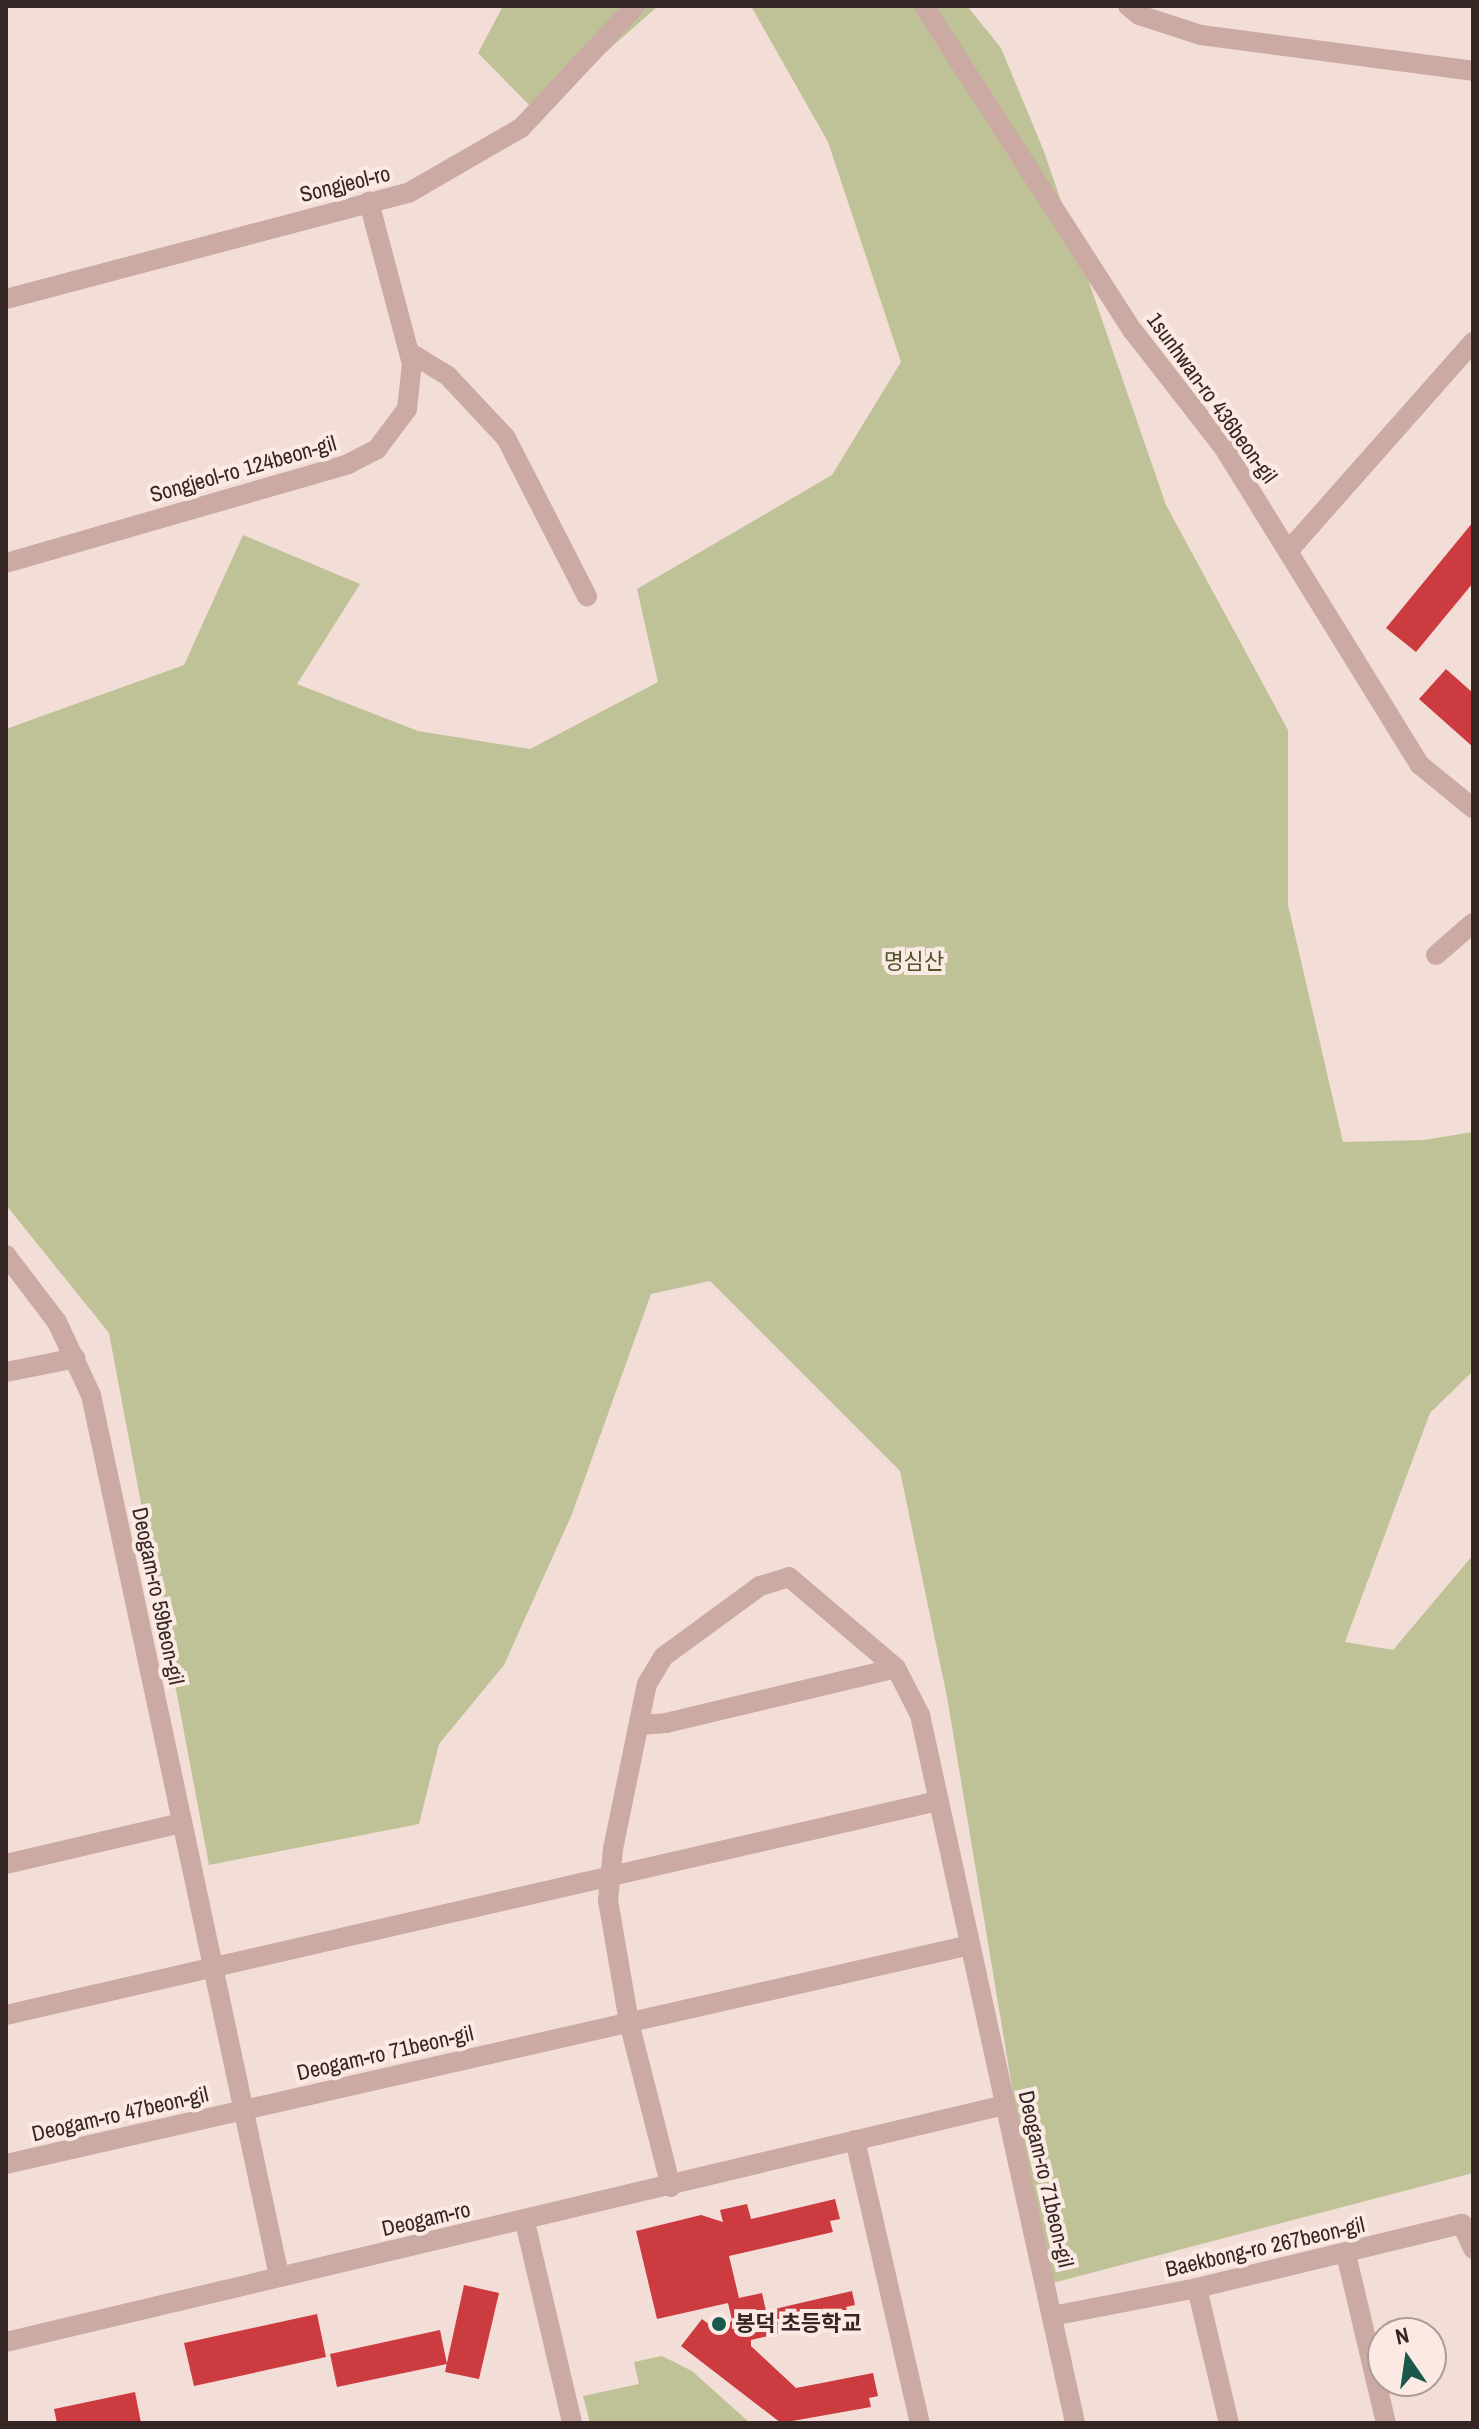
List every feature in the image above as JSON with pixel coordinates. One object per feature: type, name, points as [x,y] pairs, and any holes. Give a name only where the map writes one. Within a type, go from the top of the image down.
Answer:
[{"type":"street","name":"Songjeol-ro","points":[[6,299],[423,186],[521,128],[635,6]]},
{"type":"street","name":"1sunhwan-ro 436beon-gil","points":[[924,6],[1133,331],[1224,448],[1420,765],[1473,808]]},
{"type":"street","points":[[1128,6],[1139,15],[1201,35],[1473,71]]},
{"type":"street","name":"Songjeol-ro 124beon-gil","points":[[6,563],[348,464],[377,449],[396,429],[411,385],[409,352],[369,202]]},
{"type":"street","points":[[1289,550],[1473,342]]},
{"type":"street","points":[[409,352],[448,376],[506,438],[587,596]]},
{"type":"street","points":[[1436,955],[1473,923]]},
{"type":"street","name":"Deogam-ro 59beon-gil","points":[[6,1255],[57,1322],[91,1395],[279,2276]]},
{"type":"street","points":[[6,1372],[76,1358]]},
{"type":"street","name":"Deogam-ro 71beon-gil","points":[[671,2187],[629,2022],[608,1877],[647,1684],[663,1657],[772,1579],[800,1583],[896,1668],[920,1715],[1075,2423]]},
{"type":"street","points":[[639,1725],[681,1720],[896,1668]]},
{"type":"street","points":[[6,2015],[938,1801]]},
{"type":"street","points":[[6,1864],[181,1823]]},
{"type":"street","name":"Deogam-ro 71beon-gil","points":[[244,2110],[970,1945]]},
{"type":"street","name":"Deogam-ro","points":[[6,2342],[279,2276],[525,2222],[1005,2105]]},
{"type":"street","name":"Deogam-ro 47beon-gil","points":[[6,2164],[244,2110]]},
{"type":"street","points":[[855,2140],[920,2423]]},
{"type":"street","points":[[525,2222],[572,2423]]},
{"type":"street","name":"Baekbong-ro 267beon-gil","points":[[1052,2316],[1197,2288],[1462,2224],[1473,2249]]},
{"type":"street","points":[[1346,2254],[1386,2423]]},
{"type":"street","points":[[1197,2288],[1229,2423]]},
{"type":"green space","points":[[503,6],[658,6],[537,113],[478,53]]},
{"type":"green space","name":"명심산","points":[[751,6],[967,6],[1001,48],[1043,149],[1166,505],[1288,730],[1288,905],[1343,1142],[1424,1140],[1473,1132],[1473,1371],[1430,1413],[1345,1642],[1393,1650],[1473,1555],[1473,2173],[1045,2285],[947,1697],[900,1471],[710,1281],[651,1294],[572,1514],[504,1665],[439,1744],[419,1824],[209,1865],[109,1333],[6,1205],[6,729],[184,665],[243,535],[360,584],[297,684],[418,731],[530,749],[658,682],[637,589],[832,475],[901,362],[828,142]]},
{"type":"green space","points":[[662,2356],[692,2371],[750,2423],[590,2423],[583,2396],[639,2384],[634,2362]]},
{"type":"building","points":[[1473,522],[1473,583],[1416,652],[1386,628]]},
{"type":"building","points":[[1446,669],[1473,693],[1473,747],[1419,699]]},
{"type":"building","points":[[835,2199],[840,2219],[830,2221],[833,2232],[729,2256],[739,2298],[762,2293],[766,2311],[852,2291],[855,2305],[846,2307],[849,2318],[751,2340],[751,2346],[796,2388],[873,2373],[878,2396],[869,2398],[871,2407],[781,2423],[681,2346],[702,2319],[722,2334],[732,2320],[728,2303],[657,2319],[636,2231],[701,2215],[723,2222],[720,2210],[747,2204],[751,2219]]},
{"type":"building","points":[[464,2285],[499,2293],[479,2379],[445,2372]]},
{"type":"building","points":[[317,2314],[326,2357],[194,2386],[184,2343]]},
{"type":"building","points":[[440,2330],[447,2364],[337,2387],[330,2354]]},
{"type":"building","points":[[135,2392],[141,2423],[57,2423],[54,2409]]},
{"type":"place","name":"봉덕 초등학교","points":[[719,2324]]}]
